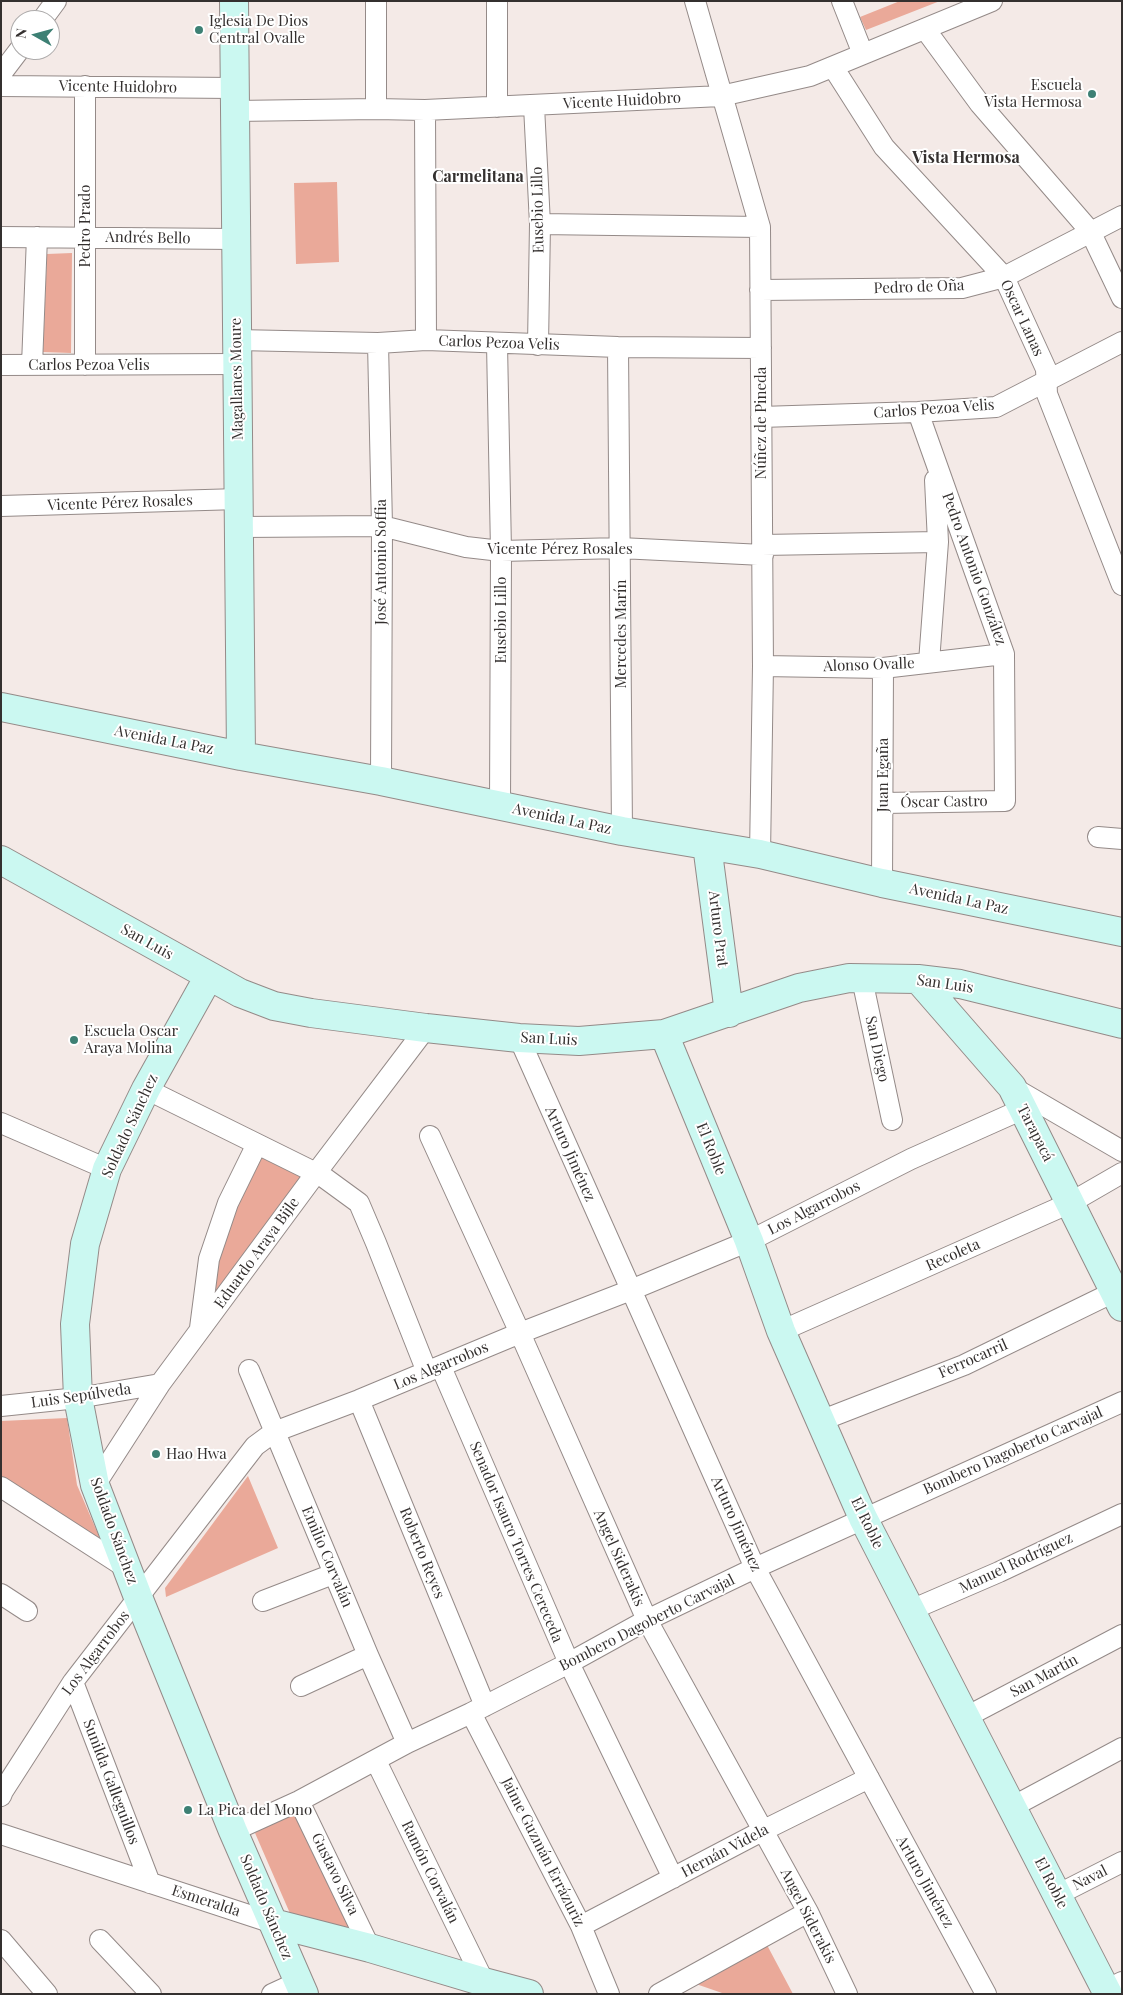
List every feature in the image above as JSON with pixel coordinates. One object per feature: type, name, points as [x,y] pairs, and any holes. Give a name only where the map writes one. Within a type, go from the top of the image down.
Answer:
[{"type":"street","name":"Magallanes Moure","points":[[234,1],[241,756]]},
{"type":"street","points":[[376,1],[376,109]]},
{"type":"street","points":[[497,1],[497,107]]},
{"type":"street","name":"Núñez de Pineda","points":[[695,1],[760,227],[763,666],[760,854]]},
{"type":"street","points":[[842,1],[863,54]]},
{"type":"street","name":"Vicente Huidobro","points":[[1,86],[85,86],[234,100],[376,109],[425,110],[721,96],[810,76],[925,29],[972,5],[992,1]]},
{"type":"street","points":[[925,29],[980,104],[1090,231],[1122,298]]},
{"type":"street","points":[[1,74],[12,60]]},
{"type":"street","name":"Oscar Lanas","points":[[833,67],[884,146],[1004,277],[1046,369],[1047,394],[1122,585]]},
{"type":"street","name":"Pedro Prado","points":[[85,86],[85,365]]},
{"type":"street","name":"Eusebio Lillo","points":[[534,106],[540,224],[538,345]]},
{"type":"street","points":[[425,110],[426,340]]},
{"type":"street","name":"Pedro de Oña","points":[[760,290],[962,288],[1004,277],[1122,216]]},
{"type":"street","points":[[540,224],[760,227]]},
{"type":"street","name":"Andrés Bello","points":[[1,237],[235,239]]},
{"type":"street","points":[[32,365],[37,237]]},
{"type":"street","name":"Carlos Pezoa Velis","points":[[1,365],[85,365],[237,352],[426,340],[618,347],[761,348]]},
{"type":"street","name":"Carlos Pezoa Velis","points":[[761,417],[918,412],[996,407],[1122,342]]},
{"type":"street","name":"José Antonio Soffia","points":[[378,343],[382,526],[381,781]]},
{"type":"street","name":"Eusebio Lillo","points":[[497,344],[501,551],[500,806]]},
{"type":"street","name":"Mercedes Marín","points":[[618,347],[622,831]]},
{"type":"street","name":"Pedro Antonio González","points":[[918,412],[1004,654],[1005,801]]},
{"type":"street","name":"Pedro Antonio González","points":[[929,662],[938,542],[934,458]]},
{"type":"street","name":"Vicente Pérez Rosales","points":[[1,506],[239,499]]},
{"type":"street","name":"Vicente Pérez Rosales","points":[[240,527],[382,526],[466,547],[501,551],[620,548],[762,550],[938,542]]},
{"type":"street","name":"Alonso Ovalle","points":[[763,666],[883,668],[1004,654]]},
{"type":"street","name":"Juan Egaña","points":[[882,883],[883,668]]},
{"type":"street","name":"Avenida La Paz","points":[[1,707],[241,756],[381,781],[622,831],[760,854],[882,883],[1122,932]]},
{"type":"street","name":"Óscar Castro","points":[[883,803],[1005,801]]},
{"type":"street","points":[[1098,837],[1122,839]]},
{"type":"street","name":"Arturo Prat","points":[[707,845],[728,1013]]},
{"type":"street","name":"San Luis","points":[[1,861],[224,985],[256,1000],[292,1010],[426,1028],[519,1038],[579,1041],[664,1034],[799,988],[849,978],[918,979],[960,984],[1122,1024]]},
{"type":"street","name":"Soldado Sánchez","points":[[209,976],[146,1089],[107,1169],[85,1244],[77,1306],[75,1324],[78,1398],[95,1485],[138,1597],[233,1831],[301,1988]]},
{"type":"street","name":"San Diego","points":[[862,979],[892,1120]]},
{"type":"street","name":"Tarapacá","points":[[918,979],[1017,1098],[1119,1296]]},
{"type":"street","name":"Eduardo Araya Bijle","points":[[95,1485],[160,1384],[426,1028]]},
{"type":"street","name":"El Roble","points":[[664,1034],[750,1241],[781,1331],[864,1518],[1057,1895],[1112,1989]]},
{"type":"street","name":"Arturo Jiménez","points":[[519,1038],[755,1568],[986,1994]]},
{"type":"street","name":"Senador Isauro Torres Cereceda","points":[[146,1089],[316,1173],[358,1203],[569,1663],[673,1878]]},
{"type":"street","points":[[1017,1098],[1122,1151]]},
{"type":"street","name":"Los Algarrobos","points":[[1,1796],[73,1682],[255,1446],[274,1432],[359,1400],[750,1241],[911,1159],[1017,1098]]},
{"type":"street","points":[[1,1123],[107,1169]]},
{"type":"street","name":"Angel Siderakis","points":[[430,1136],[520,1333],[647,1620],[808,1912],[847,1994]]},
{"type":"street","points":[[200,1330],[209,1259],[228,1203],[257,1144]]},
{"type":"street","name":"Recoleta","points":[[781,1331],[1070,1203],[1122,1173]]},
{"type":"street","name":"Ferrocarril","points":[[820,1421],[964,1365],[1119,1296]]},
{"type":"street","name":"Emilio Corvalán","points":[[249,1370],[368,1655],[408,1743]]},
{"type":"street","name":"Luis Sepúlveda","points":[[1,1406],[78,1398],[160,1384]]},
{"type":"street","name":"Roberto Reyes","points":[[359,1400],[478,1710]]},
{"type":"street","name":"Bombero Dagoberto Carvajal","points":[[233,1831],[300,1801],[408,1743],[478,1710],[569,1663],[647,1620],[755,1568],[1122,1402]]},
{"type":"street","points":[[1,1487],[128,1569]]},
{"type":"street","name":"Manuel Rodríguez","points":[[910,1610],[999,1572],[1122,1514]]},
{"type":"street","points":[[263,1601],[334,1574]]},
{"type":"street","points":[[1,1594],[27,1611]]},
{"type":"street","name":"San Martín","points":[[966,1717],[1122,1634]]},
{"type":"street","points":[[301,1686],[368,1655]]},
{"type":"street","name":"Sunilda Galleguillos","points":[[73,1682],[150,1882]]},
{"type":"street","name":"Jaime Guzmán Errázuriz","points":[[478,1710],[581,1926],[609,1994]]},
{"type":"street","points":[[1012,1807],[1122,1748]]},
{"type":"street","name":"Ramón Corvalán","points":[[376,1761],[484,1982]]},
{"type":"street","name":"Hernán Videla","points":[[581,1926],[764,1830],[869,1778]]},
{"type":"street","name":"Gustavo Silva","points":[[300,1801],[370,1948]]},
{"type":"street","name":"Esmeralda","points":[[1,1834],[273,1923],[370,1948],[529,1994]]},
{"type":"street","name":"Naval","points":[[1057,1895],[1122,1862]]},
{"type":"street","points":[[659,1994],[808,1912]]},
{"type":"street","points":[[1,1940],[47,1994]]},
{"type":"street","points":[[100,1940],[152,1994]]},
{"type":"street","points":[[272,1994],[301,1988]]},
{"type":"shaded area","points":[[900,1],[940,1],[866,30],[860,17]]},
{"type":"shaded area","points":[[337,182],[339,262],[296,264],[294,183]]},
{"type":"shaded area","points":[[72,253],[71,353],[43,352],[47,254]]},
{"type":"shaded area","points":[[259,1153],[301,1176],[209,1309],[221,1250],[243,1186]]},
{"type":"shaded area","points":[[67,1418],[77,1485],[104,1548],[1,1480],[1,1421]]},
{"type":"shaded area","points":[[248,1476],[278,1548],[166,1597],[165,1588]]},
{"type":"shaded area","points":[[298,1808],[353,1932],[292,1918],[255,1833]]},
{"type":"shaded area","points":[[767,1945],[793,1994],[725,1994],[696,1984]]},
{"type":"place","name":"Iglesia De Dios Central Ovalle","points":[[199,30]]},
{"type":"place","name":"Escuela Vista Hermosa","points":[[1092,94]]},
{"type":"place","name":"Escuela Oscar Araya Molina","points":[[74,1040]]},
{"type":"place","name":"Hao Hwa","points":[[156,1454]]},
{"type":"place","name":"La Pica del Mono","points":[[188,1810]]},
{"type":"district","name":"Vista Hermosa","points":[[966,158]]},
{"type":"district","name":"Carmelitana","points":[[478,177]]}]
